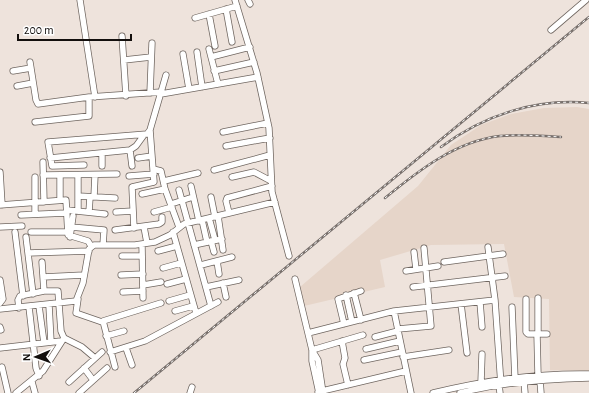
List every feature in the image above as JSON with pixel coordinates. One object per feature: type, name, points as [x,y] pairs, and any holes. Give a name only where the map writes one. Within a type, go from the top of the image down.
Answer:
[{"type":"street","points":[[35,122],[89,116],[92,97],[80,0]]},
{"type":"street","points":[[235,0],[250,47],[268,123],[270,138],[271,183],[289,256]]},
{"type":"street","points":[[551,30],[586,0]]},
{"type":"street","points":[[195,18],[237,6]]},
{"type":"street","points":[[226,9],[232,42]]},
{"type":"street","points":[[209,14],[215,46]]},
{"type":"street","points":[[122,36],[126,96]]},
{"type":"street","points":[[150,93],[152,43]]},
{"type":"street","points":[[211,57],[250,47]]},
{"type":"street","points":[[209,49],[218,84]]},
{"type":"street","points":[[196,52],[202,86]]},
{"type":"street","points":[[183,54],[189,89]]},
{"type":"street","points":[[124,60],[151,57]]},
{"type":"street","points":[[214,71],[254,62]]},
{"type":"street","points":[[13,71],[30,65],[38,104],[92,97],[161,93],[258,77]]},
{"type":"street","points":[[134,228],[132,187],[154,183],[150,130],[166,75]]},
{"type":"street","points":[[17,86],[33,83]]},
{"type":"street","points":[[222,132],[268,123]]},
{"type":"street","points":[[50,158],[130,150],[136,146],[144,135],[150,130]]},
{"type":"street","points":[[84,165],[51,165],[48,146],[50,142],[144,135]]},
{"type":"street","points":[[226,146],[270,138]]},
{"type":"street","points":[[130,150],[132,166]]},
{"type":"street","points":[[102,153],[102,166]]},
{"type":"street","points":[[214,170],[270,155]]},
{"type":"street","points":[[138,158],[152,156]]},
{"type":"street","points":[[43,162],[44,202]]},
{"type":"street","points":[[129,176],[144,175],[161,171],[165,189],[179,226]]},
{"type":"street","points":[[0,172],[1,205],[60,200],[66,202],[68,235]]},
{"type":"street","points":[[232,177],[254,172],[271,183]]},
{"type":"street","points":[[164,181],[198,173]]},
{"type":"street","points":[[89,212],[95,174]]},
{"type":"street","points":[[43,175],[117,174]]},
{"type":"street","points":[[60,175],[60,200]]},
{"type":"street","points":[[78,175],[78,211]]},
{"type":"street","points":[[144,175],[144,193],[165,189]]},
{"type":"street","points":[[35,177],[35,214]]},
{"type":"street","points":[[229,213],[226,201],[227,198],[271,183]]},
{"type":"street","points":[[191,186],[200,221],[211,241],[214,252]]},
{"type":"street","points":[[179,190],[201,265],[211,306]]},
{"type":"street","points":[[78,196],[115,198]]},
{"type":"street","points":[[154,212],[193,197]]},
{"type":"street","points":[[210,197],[214,217],[222,239],[223,250]]},
{"type":"street","points":[[28,253],[90,249],[103,245],[144,244],[163,238],[179,226],[275,202]]},
{"type":"street","points":[[21,215],[66,211],[105,214]]},
{"type":"street","points":[[116,212],[133,211]]},
{"type":"street","points":[[68,235],[73,216]]},
{"type":"street","points":[[114,230],[159,224],[162,222],[162,217]]},
{"type":"street","points":[[211,241],[214,217]]},
{"type":"street","points":[[0,227],[22,226]]},
{"type":"street","points":[[71,227],[104,230],[103,245]]},
{"type":"street","points":[[143,298],[142,256],[144,227]]},
{"type":"street","points":[[15,232],[23,296]]},
{"type":"street","points":[[31,232],[68,235],[86,240],[90,249],[76,313],[102,322],[104,320],[161,302]]},
{"type":"street","points":[[173,232],[196,313]]},
{"type":"street","points":[[26,237],[34,294]]},
{"type":"street","points":[[194,245],[222,239]]},
{"type":"street","points":[[158,251],[177,246]]},
{"type":"street","points":[[488,247],[495,300],[500,393]]},
{"type":"street","points":[[375,337],[398,330],[431,326],[424,248]]},
{"type":"street","points":[[414,252],[416,269]]},
{"type":"street","points":[[444,262],[503,254]]},
{"type":"street","points":[[122,256],[142,256]]},
{"type":"street","points":[[201,265],[232,257]]},
{"type":"street","points":[[217,261],[219,274]]},
{"type":"street","points":[[42,262],[44,291]]},
{"type":"street","points":[[163,268],[181,263]]},
{"type":"street","points":[[406,271],[438,266]]},
{"type":"street","points":[[121,275],[143,274]]},
{"type":"street","points":[[43,277],[84,275]]},
{"type":"street","points":[[413,287],[505,276]]},
{"type":"street","points":[[167,284],[186,279]]},
{"type":"street","points":[[295,279],[312,350],[318,360],[321,392],[406,371]]},
{"type":"street","points":[[206,287],[239,280]]},
{"type":"street","points":[[0,281],[3,299],[0,303]]},
{"type":"street","points":[[123,292],[143,288],[161,282]]},
{"type":"street","points":[[223,283],[226,297]]},
{"type":"street","points":[[344,324],[338,299],[362,290]]},
{"type":"street","points":[[19,308],[18,298],[44,291],[58,291],[63,340],[39,376],[20,392]]},
{"type":"street","points":[[354,293],[361,320]]},
{"type":"street","points":[[169,301],[190,295]]},
{"type":"street","points":[[346,295],[352,322]]},
{"type":"street","points":[[538,298],[539,377],[541,393]]},
{"type":"street","points":[[0,310],[59,304],[73,302],[78,299]]},
{"type":"street","points":[[526,299],[526,332],[528,334],[547,334]]},
{"type":"street","points":[[308,334],[394,311],[495,300]]},
{"type":"street","points":[[110,352],[126,348],[152,338],[218,302]]},
{"type":"street","points":[[480,302],[482,327]]},
{"type":"street","points":[[461,304],[467,353]]},
{"type":"street","points":[[49,305],[51,342]]},
{"type":"street","points":[[39,306],[44,343]]},
{"type":"street","points":[[175,312],[193,306]]},
{"type":"street","points":[[28,307],[36,368],[39,376]]},
{"type":"street","points":[[512,307],[515,380]]},
{"type":"street","points":[[394,311],[410,393]]},
{"type":"street","points":[[102,322],[115,367]]},
{"type":"street","points":[[106,336],[124,331]]},
{"type":"street","points":[[312,350],[363,335]]},
{"type":"street","points":[[0,348],[63,340],[82,347],[95,358]]},
{"type":"street","points":[[366,349],[400,340]]},
{"type":"street","points":[[342,341],[345,358],[343,364],[348,385]]},
{"type":"street","points":[[126,348],[132,365]]},
{"type":"street","points":[[364,360],[403,354],[448,350]]},
{"type":"street","points":[[69,382],[102,352]]},
{"type":"street","points":[[481,382],[482,354]]},
{"type":"street","points":[[0,390],[7,391],[2,378],[2,367]]},
{"type":"street","points":[[84,368],[93,380]]},
{"type":"street","points":[[79,393],[107,368]]},
{"type":"street","points":[[460,393],[485,390],[500,383],[515,380],[589,374]]},
{"type":"street","points":[[515,380],[524,382],[539,377],[589,378]]},
{"type":"street","points":[[32,382],[35,393]]},
{"type":"street","points":[[433,393],[481,382],[500,383]]},
{"type":"street","points":[[524,382],[525,393]]},
{"type":"shaded area","points":[[577,107],[589,109],[589,371],[550,370],[549,299],[514,297],[504,244],[431,245],[380,260],[385,287],[304,306],[300,287],[418,186],[451,145],[481,125],[511,114],[544,108]]},
{"type":"railway","points":[[134,393],[589,17]]},
{"type":"railway","points":[[441,147],[475,126],[511,111],[550,103],[589,103]]},
{"type":"railway","points":[[385,198],[424,168],[468,144],[484,139],[508,135],[561,137]]}]
